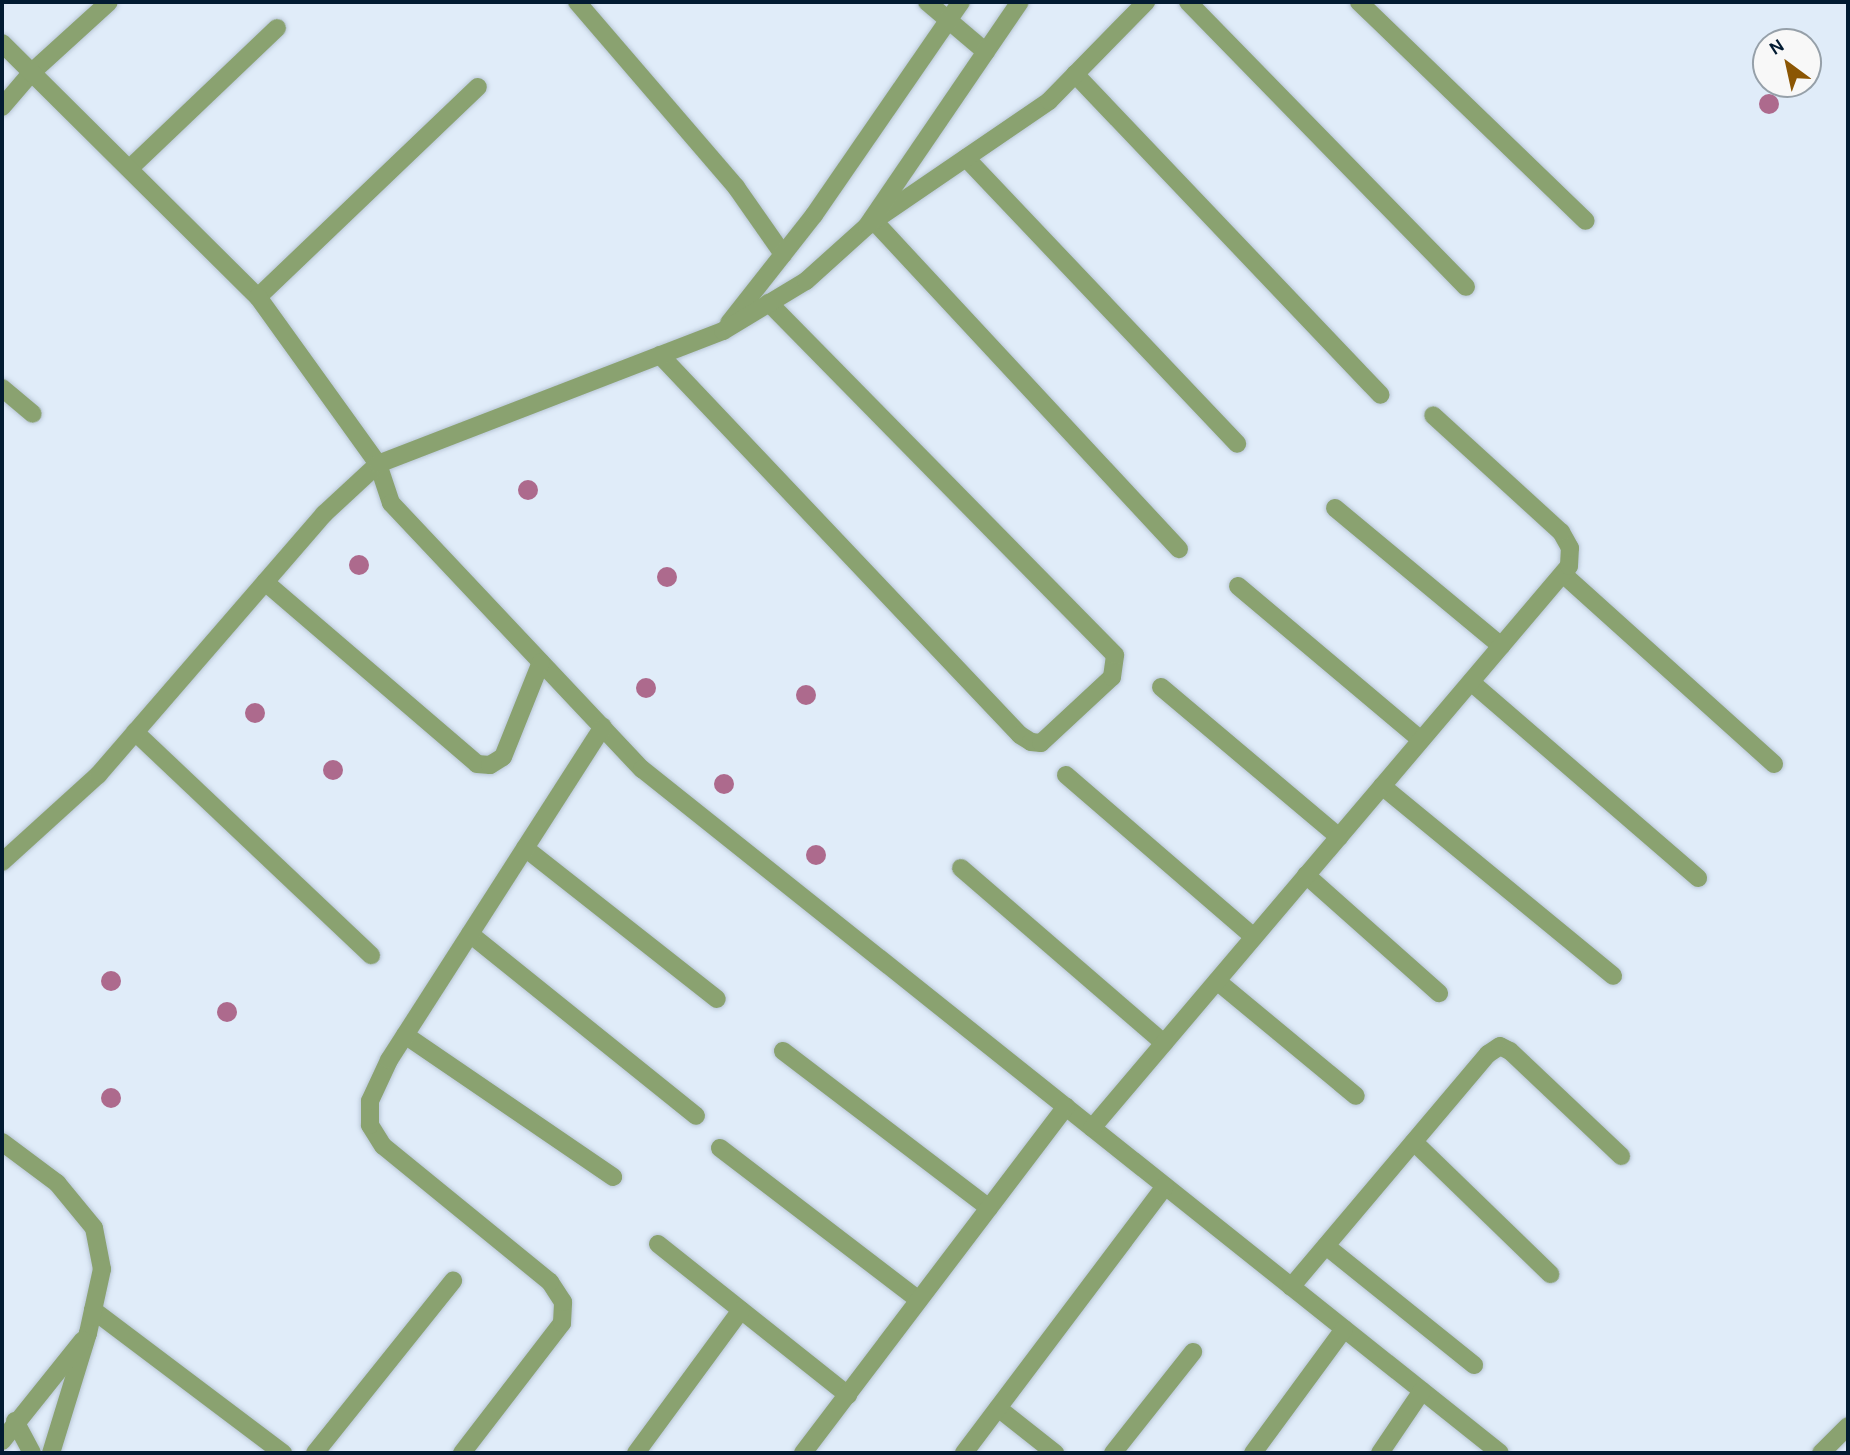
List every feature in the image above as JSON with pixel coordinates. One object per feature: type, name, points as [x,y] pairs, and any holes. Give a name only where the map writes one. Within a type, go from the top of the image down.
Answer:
[{"type":"street","points":[[2,107],[32,73],[109,2]]},
{"type":"street","points":[[577,2],[736,187],[783,254]]},
{"type":"street","points":[[927,2],[986,52]]},
{"type":"street","points":[[723,331],[814,215],[961,2]]},
{"type":"street","points":[[870,224],[1020,2]]},
{"type":"street","points":[[2,862],[98,775],[324,514],[378,464],[723,331],[806,281],[870,224],[1049,101],[1146,2]]},
{"type":"street","points":[[1188,2],[1466,287]]},
{"type":"street","points":[[1359,2],[1586,221]]},
{"type":"street","points":[[130,168],[277,28]]},
{"type":"street","points":[[2,43],[258,297],[378,464],[391,503],[642,769],[1500,1453]]},
{"type":"street","points":[[1075,74],[1381,395]]},
{"type":"street","points":[[258,297],[478,87]]},
{"type":"street","points":[[966,158],[1237,444]]},
{"type":"street","points":[[870,224],[1179,549]]},
{"type":"street","points":[[660,355],[1020,735],[1031,742],[1041,743],[1112,677],[1115,655],[769,303]]},
{"type":"street","points":[[2,388],[33,414]]},
{"type":"street","points":[[1092,1128],[1569,566],[1570,548],[1561,532],[1433,415]]},
{"type":"street","points":[[1335,508],[1501,646]]},
{"type":"street","points":[[1563,573],[1774,764]]},
{"type":"street","points":[[265,582],[477,764],[490,765],[503,757],[541,662]]},
{"type":"street","points":[[1238,586],[1421,740]]},
{"type":"street","points":[[1471,682],[1698,878]]},
{"type":"street","points":[[1161,687],[1339,837]]},
{"type":"street","points":[[462,1453],[562,1323],[563,1302],[550,1282],[383,1146],[370,1125],[370,1101],[405,1035],[603,727]]},
{"type":"street","points":[[135,732],[371,955]]},
{"type":"street","points":[[1066,775],[1254,937]]},
{"type":"street","points":[[1382,786],[1613,976]]},
{"type":"street","points":[[525,848],[717,999]]},
{"type":"street","points":[[961,868],[1164,1042]]},
{"type":"street","points":[[1306,875],[1439,993]]},
{"type":"street","points":[[470,934],[696,1116]]},
{"type":"street","points":[[1217,981],[1356,1096]]},
{"type":"street","points":[[405,1035],[613,1177]]},
{"type":"street","points":[[1292,1287],[1488,1054],[1500,1046],[1510,1051],[1621,1156]]},
{"type":"street","points":[[783,1051],[989,1208]]},
{"type":"street","points":[[803,1453],[1066,1107]]},
{"type":"street","points":[[2,1142],[57,1183],[94,1228],[102,1269],[88,1334],[51,1453]]},
{"type":"street","points":[[1415,1142],[1549,1274]]},
{"type":"street","points":[[720,1149],[919,1300]]},
{"type":"street","points":[[964,1453],[1165,1186]]},
{"type":"street","points":[[658,1244],[848,1395]]},
{"type":"street","points":[[1326,1246],[1474,1366]]},
{"type":"street","points":[[315,1453],[453,1281]]},
{"type":"street","points":[[93,1310],[283,1453]]},
{"type":"street","points":[[636,1453],[741,1310]]},
{"type":"street","points":[[1253,1453],[1344,1329]]},
{"type":"street","points":[[2,1440],[88,1334]]},
{"type":"street","points":[[1113,1453],[1194,1352]]},
{"type":"street","points":[[1380,1453],[1422,1391]]},
{"type":"street","points":[[998,1408],[1055,1453]]},
{"type":"street","points":[[15,1421],[32,1453]]},
{"type":"street","points":[[1821,1453],[1848,1426]]}]
